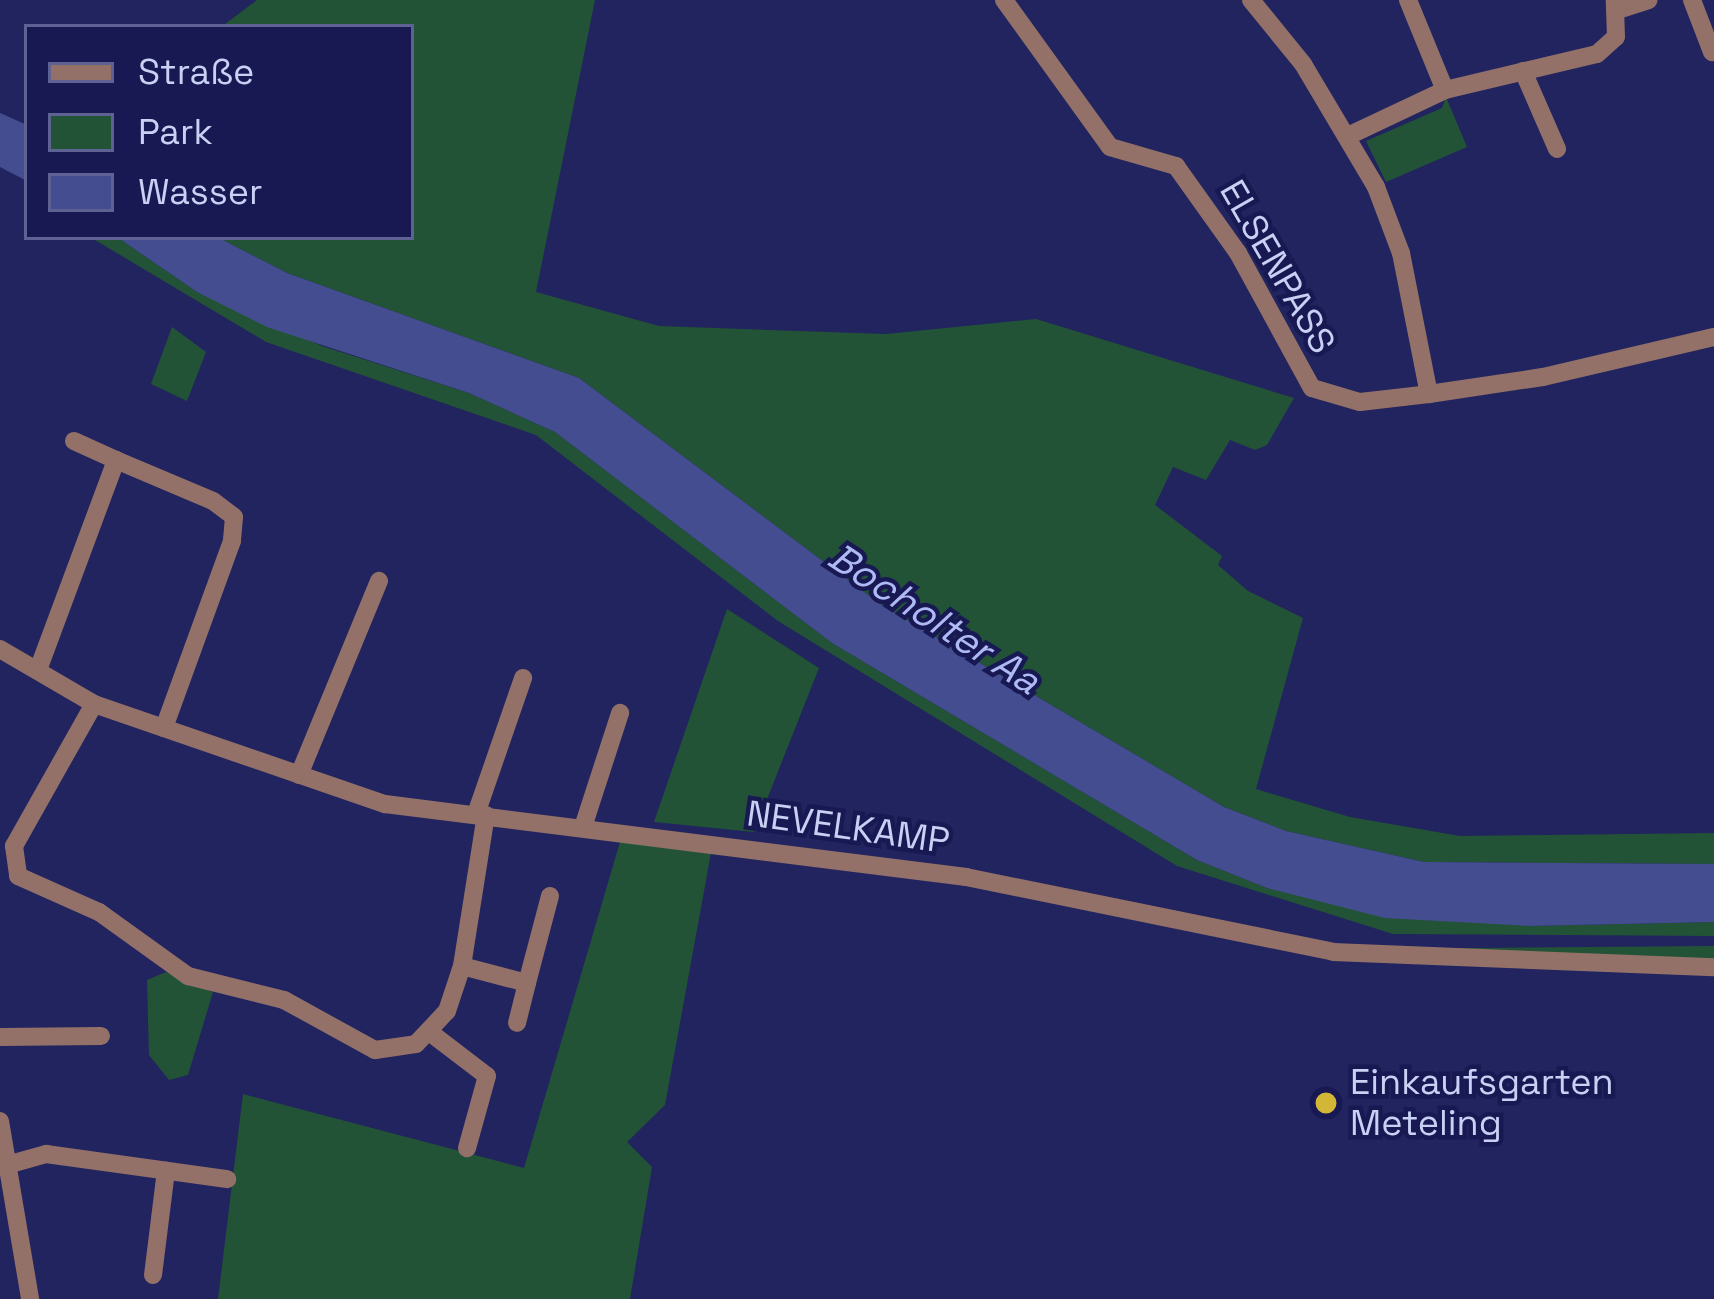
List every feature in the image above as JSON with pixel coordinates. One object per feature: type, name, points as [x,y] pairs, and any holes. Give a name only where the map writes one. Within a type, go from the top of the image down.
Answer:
[{"type":"street","name":"ELSENPASS","points":[[1004,0],[1110,147],[1177,166],[1238,253],[1303,379],[1360,402],[1543,377],[1714,337]]},
{"type":"street","points":[[1251,0],[1350,135],[1401,253],[1429,394]]},
{"type":"street","points":[[1408,0],[1445,91]]},
{"type":"street","points":[[1350,135],[1445,91],[1609,48],[1617,5],[1648,0]]},
{"type":"street","points":[[1693,0],[1712,52]]},
{"type":"street","points":[[1523,71],[1557,149]]},
{"type":"street","points":[[74,441],[234,517],[164,728]]},
{"type":"street","points":[[38,670],[116,460]]},
{"type":"street","points":[[299,775],[379,581]]},
{"type":"street","name":"NEVELKAMP","points":[[0,649],[94,704],[385,803],[584,824],[1029,887],[1333,952],[1714,967]]},
{"type":"street","points":[[94,704],[14,846],[6,873],[99,912],[188,976],[284,1000],[355,1043],[397,1051],[432,1034],[462,966],[481,815],[523,678]]},
{"type":"street","points":[[584,824],[620,713]]},
{"type":"street","points":[[517,1023],[550,896]]},
{"type":"street","points":[[462,966],[527,983]]},
{"type":"street","points":[[432,1034],[488,1076],[466,1148]]},
{"type":"street","points":[[0,1037],[101,1036]]},
{"type":"street","points":[[0,1121],[8,1165],[10,1244],[30,1299]]},
{"type":"street","points":[[8,1165],[46,1154],[227,1179]]},
{"type":"street","points":[[153,1275],[166,1171]]},
{"type":"green space","points":[[257,0],[595,0],[536,292],[659,326],[886,334],[1036,319],[1294,398],[1267,445],[1255,450],[1230,440],[1206,480],[1173,467],[1155,505],[1222,556],[1218,565],[1248,591],[1303,618],[1256,789],[1350,817],[1460,836],[1714,833],[1714,864],[1424,862],[1286,831],[1224,807],[880,604],[579,378],[287,273],[223,240],[414,240],[414,24],[225,24]]},
{"type":"green space","points":[[1446,97],[1467,147],[1386,182],[1366,141],[1442,108]]},
{"type":"green space","points":[[95,240],[121,240],[197,292],[322,346],[469,393],[555,432],[832,643],[1197,860],[1267,888],[1529,926],[1714,922],[1714,936],[1393,934],[1177,866],[778,621],[536,435],[266,342]]},
{"type":"green space","points":[[172,327],[206,352],[187,401],[151,384]]},
{"type":"green space","points":[[727,609],[819,668],[754,832],[654,822]]},
{"type":"green space","points":[[620,842],[711,853],[665,1105],[627,1142],[652,1167],[630,1299],[218,1299],[243,1094],[524,1168]]},
{"type":"green space","points":[[1714,946],[1714,961],[1421,948],[1476,948]]},
{"type":"green space","points":[[166,972],[213,992],[188,1075],[169,1080],[149,1055],[147,980]]},
{"type":"water","points":[[0,113],[24,124],[24,179],[0,167]]},
{"type":"water","points":[[121,240],[223,240],[287,273],[579,378],[880,604],[1224,807],[1286,831],[1424,862],[1714,864],[1714,922],[1529,926],[1385,918],[1267,888],[1197,860],[832,643],[555,432],[469,393],[267,327],[197,292]]},
{"type":"place","name":"Einkaufsgarten Meteling","points":[[1326,1103]]},
{"type":"water label","name":"Bocholter Aa","points":[[934,619]]}]
